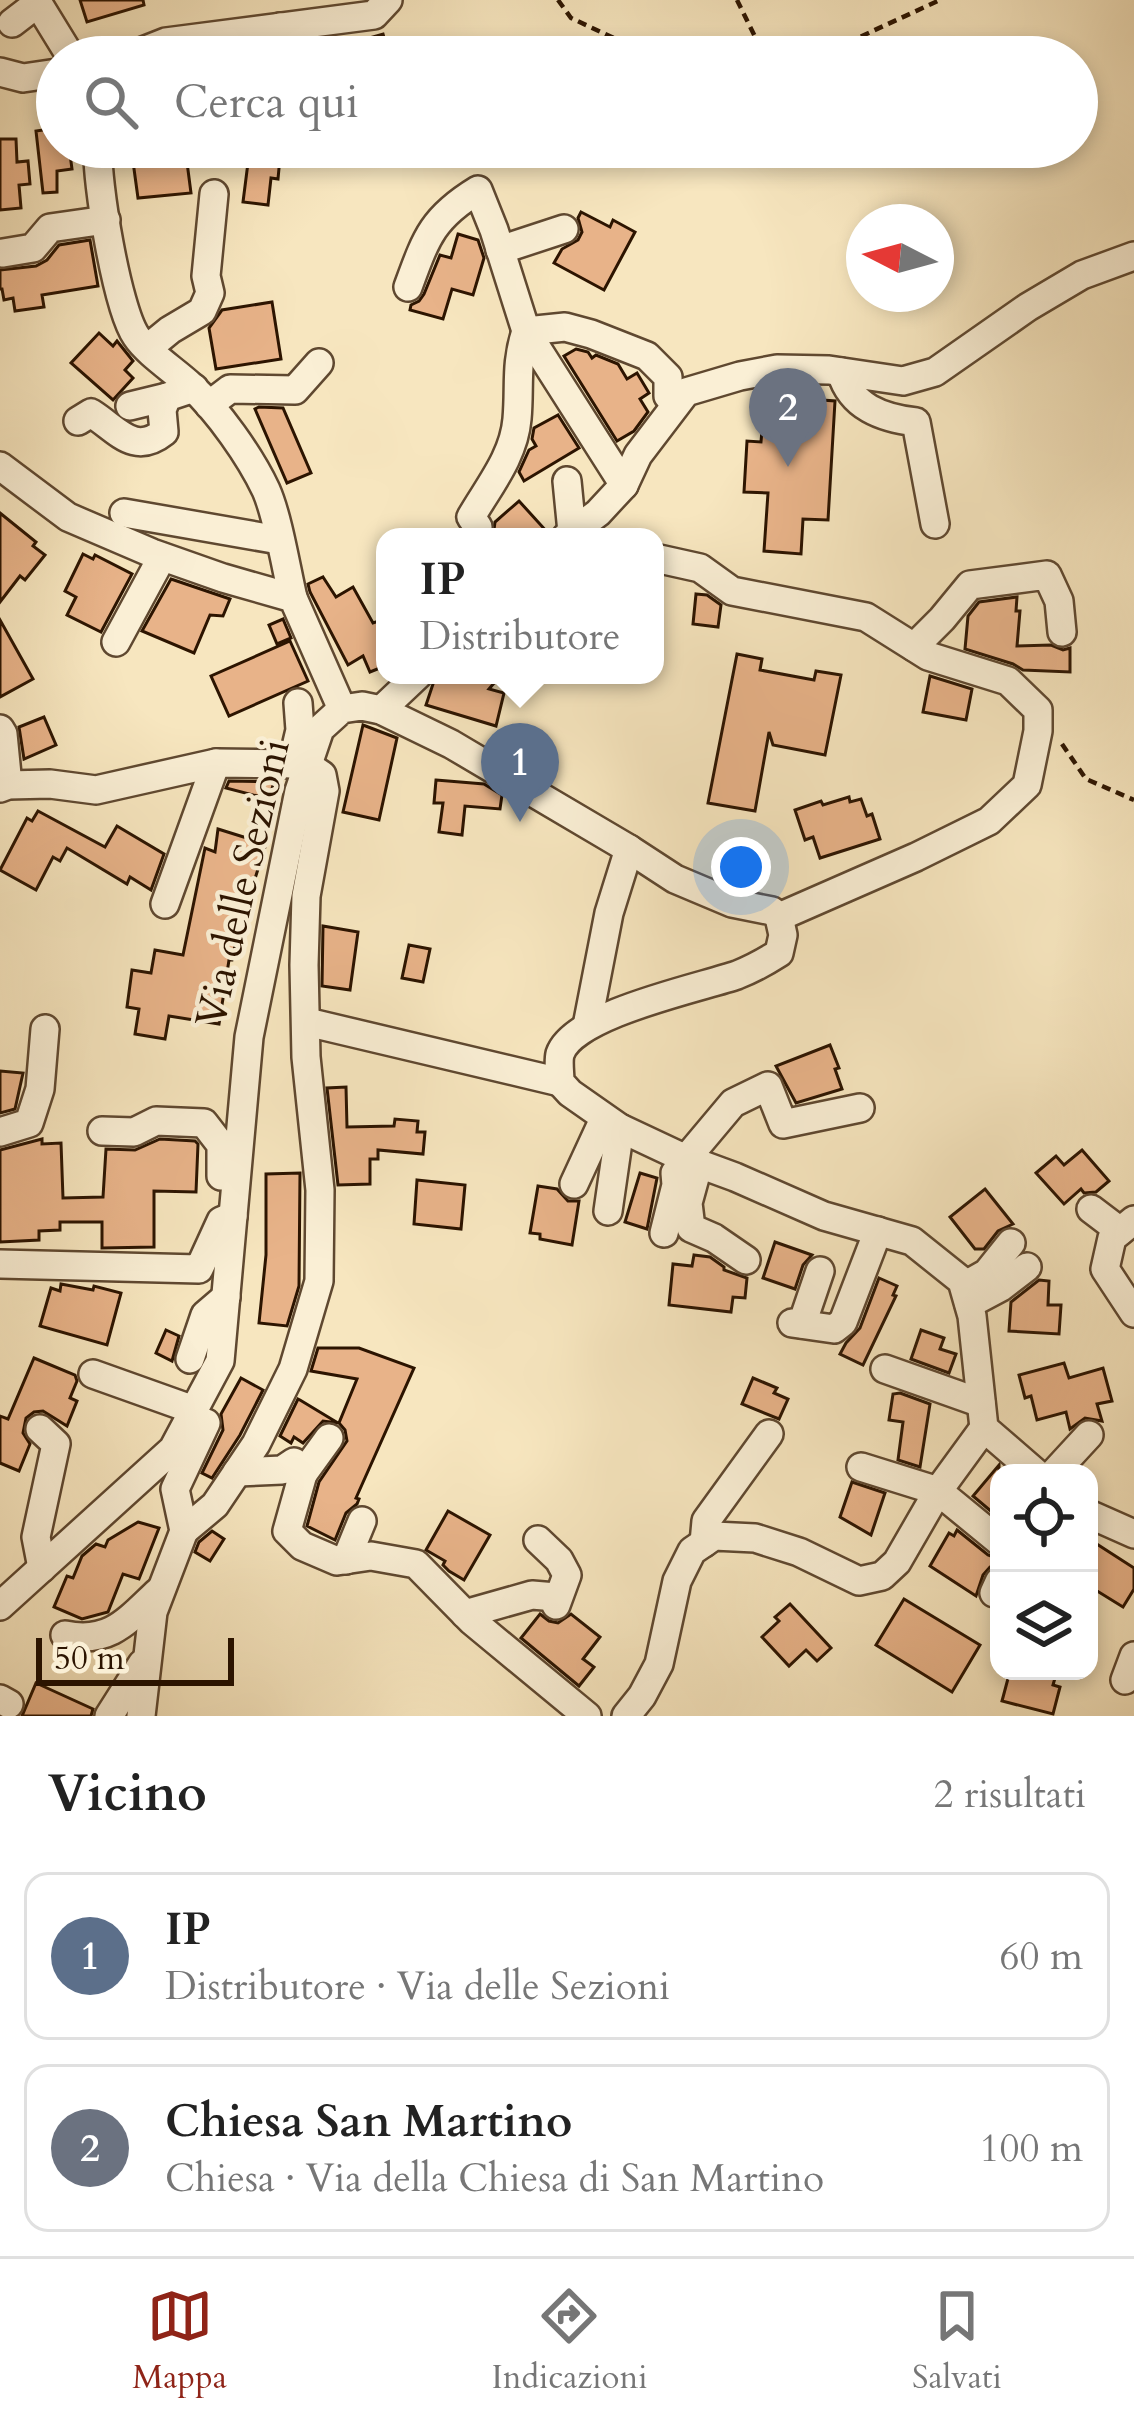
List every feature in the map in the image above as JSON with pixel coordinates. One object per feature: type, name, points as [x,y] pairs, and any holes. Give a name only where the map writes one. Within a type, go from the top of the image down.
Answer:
[{"type":"street","points":[[262,36],[295,17],[374,15],[388,0]]},
{"type":"street","points":[[12,23],[37,2],[58,36]]},
{"type":"street","points":[[0,72],[36,76]]},
{"type":"street","points":[[98,168],[123,304],[136,338],[190,397],[222,419],[267,492],[293,598],[342,709]]},
{"type":"street","points":[[408,287],[428,233],[454,204],[478,190],[526,331],[624,484]]},
{"type":"street","points":[[148,348],[202,311],[210,293],[206,276],[214,194]]},
{"type":"street","points":[[3,253],[33,248],[50,228],[106,220]]},
{"type":"street","points":[[500,250],[564,229]]},
{"type":"street","points":[[578,528],[624,484],[638,455],[686,392],[777,370],[841,372],[903,382],[935,372],[1082,274],[1134,256]]},
{"type":"street","points":[[526,331],[566,327],[647,356],[668,377],[668,396]]},
{"type":"street","points":[[478,527],[471,517],[507,457],[517,423],[518,357],[526,331]]},
{"type":"street","points":[[130,406],[230,389],[296,390],[320,363]]},
{"type":"street","points":[[841,372],[847,389],[864,407],[891,419],[916,422],[935,524]]},
{"type":"street","points":[[78,421],[91,413],[136,443],[152,442],[164,432],[162,410],[190,397]]},
{"type":"street","points":[[0,466],[30,502],[162,557],[293,598]]},
{"type":"street","points":[[567,482],[569,528]]},
{"type":"street","points":[[124,513],[279,540]]},
{"type":"street","points":[[116,642],[162,557]]},
{"type":"street","points":[[560,1082],[560,1055],[587,1026],[760,966],[778,953],[783,935],[779,916],[989,821],[1027,785],[1038,731],[1038,710],[1008,681],[928,656],[866,617],[732,591],[700,568],[664,560]]},
{"type":"street","points":[[914,647],[970,585],[1030,576],[1047,575],[1060,601],[1062,632]]},
{"type":"street","points":[[381,710],[408,684]]},
{"type":"street","points":[[298,703],[299,764]]},
{"type":"street","name":"Via delle Sezioni","points":[[0,1606],[173,1449],[220,1361],[249,1037],[299,764],[320,729],[342,709],[381,710],[451,744],[675,879],[779,916]]},
{"type":"street","points":[[0,729],[4,786],[50,784],[96,790],[216,763],[299,764],[322,775],[325,791],[306,896],[304,964],[306,1057],[320,1190],[320,1281],[292,1369],[256,1444],[215,1504],[184,1531],[153,1612],[141,1716]]},
{"type":"street","points":[[165,904],[216,763]]},
{"type":"street","points":[[166,838],[195,823]]},
{"type":"street","points":[[587,1026],[608,913],[629,849]]},
{"type":"street","points":[[307,1022],[560,1082],[612,1124],[824,1216],[912,1241],[962,1281],[973,1316],[983,1415],[897,1562],[882,1576],[859,1581],[799,1552],[755,1538],[714,1536],[692,1551],[677,1581],[658,1664],[626,1716]]},
{"type":"street","points":[[0,1132],[29,1123],[40,1089],[45,1029]]},
{"type":"street","points":[[664,1233],[676,1185],[674,1162],[688,1159],[734,1103],[768,1086],[783,1124],[860,1108]]},
{"type":"street","points":[[0,1264],[51,1252],[95,1266],[199,1269],[221,1221],[234,1209],[221,1192],[221,1145],[204,1123],[156,1121],[134,1132],[102,1131]]},
{"type":"street","points":[[574,1184],[612,1124]]},
{"type":"street","points":[[608,1211],[612,1124]]},
{"type":"street","points":[[688,1159],[691,1228],[746,1260]]},
{"type":"street","points":[[1090,1209],[1127,1225],[1112,1238],[1106,1269],[1131,1304]]},
{"type":"street","points":[[820,1271],[797,1323],[834,1329],[843,1322],[878,1231]]},
{"type":"street","points":[[95,1266],[96,1237]]},
{"type":"street","points":[[966,1295],[1011,1243]]},
{"type":"street","points":[[966,1295],[1000,1287],[1027,1267]]},
{"type":"street","points":[[190,1359],[205,1316],[226,1297]]},
{"type":"street","points":[[184,1531],[175,1489],[203,1431],[221,1379],[220,1361]]},
{"type":"street","points":[[894,1365],[983,1415],[1028,1464]]},
{"type":"street","points":[[93,1374],[194,1410]]},
{"type":"street","points":[[40,1429],[56,1444],[36,1537],[42,1568]]},
{"type":"street","points":[[704,1543],[706,1521],[769,1434]]},
{"type":"street","points":[[1062,1464],[1089,1435]]},
{"type":"street","points":[[329,1438],[303,1474],[287,1531],[302,1546],[338,1562],[419,1552],[465,1614],[587,1716]]},
{"type":"street","points":[[237,1472],[281,1470],[294,1462],[303,1474]]},
{"type":"street","points":[[862,1468],[938,1490],[990,1533]]},
{"type":"street","points":[[1098,1518],[1133,1536]]},
{"type":"street","points":[[346,1560],[362,1521]]},
{"type":"street","points":[[465,1614],[532,1595],[556,1601],[567,1575],[559,1559],[538,1540]]},
{"type":"street","points":[[65,1635],[90,1640],[123,1624],[163,1588]]},
{"type":"street","points":[[109,1716],[147,1657]]},
{"type":"path","points":[[558,0],[571,18],[609,36]]},
{"type":"path","points":[[737,0],[755,36]]},
{"type":"path","points":[[862,36],[940,0]]},
{"type":"path","points":[[1038,710],[1086,779],[1134,800]]},
{"type":"building","points":[[80,0],[143,0],[144,5],[87,22]]},
{"type":"building","points":[[0,139],[16,139],[17,162],[28,161],[30,184],[19,185],[21,208],[0,210]]},
{"type":"building","points":[[40,168],[72,168],[57,171],[57,192],[43,193]]},
{"type":"building","points":[[134,168],[188,168],[191,193],[138,198]]},
{"type":"building","points":[[247,168],[279,168],[278,179],[271,178],[268,205],[243,202]]},
{"type":"building","points":[[581,212],[610,227],[613,220],[635,232],[604,290],[554,263],[562,249],[578,240]]},
{"type":"building","points":[[458,234],[478,240],[484,258],[473,295],[452,289],[443,319],[410,310],[424,294],[440,255],[451,258]]},
{"type":"building","points":[[90,240],[98,286],[42,295],[44,307],[15,311],[13,298],[4,300],[0,270],[36,266],[59,245]]},
{"type":"building","points":[[272,302],[281,359],[216,369],[209,328],[222,310]]},
{"type":"building","points":[[99,333],[113,346],[117,341],[133,361],[125,370],[133,378],[113,400],[71,363]]},
{"type":"building","points":[[576,349],[618,364],[627,379],[637,373],[649,393],[640,399],[648,412],[634,431],[617,441],[564,356]]},
{"type":"building","points":[[765,396],[835,401],[828,520],[803,519],[801,554],[764,551],[768,493],[744,492],[747,441],[761,442]]},
{"type":"building","points":[[283,408],[311,473],[287,483],[255,409]]},
{"type":"building","points":[[558,415],[579,448],[524,481],[519,472],[529,450],[536,446],[534,428]]},
{"type":"building","points":[[519,501],[544,528],[494,528]]},
{"type":"building","points":[[0,513],[45,555],[0,602]]},
{"type":"building","points":[[83,554],[93,559],[95,555],[132,574],[101,632],[67,615],[76,597],[65,591]]},
{"type":"building","points":[[323,577],[336,597],[353,587],[376,622],[376,670],[370,672],[363,656],[348,665],[308,584]]},
{"type":"building","points":[[171,579],[230,599],[223,616],[210,615],[194,653],[142,631]]},
{"type":"building","points":[[696,594],[721,605],[718,627],[693,624]]},
{"type":"building","points":[[1017,597],[1017,646],[1070,648],[1070,672],[1023,670],[965,649],[968,616],[979,602]]},
{"type":"building","points":[[283,619],[291,638],[277,644],[269,625]]},
{"type":"building","points":[[0,620],[33,679],[0,697]]},
{"type":"building","points":[[290,641],[308,681],[229,716],[211,676]]},
{"type":"building","points":[[737,654],[762,659],[760,670],[814,680],[816,671],[841,675],[825,755],[773,745],[769,732],[755,811],[708,803]]},
{"type":"building","points":[[930,676],[972,689],[966,720],[923,712]]},
{"type":"building","points":[[433,684],[493,684],[489,689],[504,693],[496,726],[426,705]]},
{"type":"building","points":[[44,717],[56,745],[24,759],[19,727]]},
{"type":"building","points":[[363,725],[397,738],[379,820],[343,812]]},
{"type":"building","points":[[436,780],[484,784],[502,795],[500,809],[465,806],[462,835],[439,832],[443,803],[434,803]]},
{"type":"building","points":[[229,781],[274,782],[269,799],[226,788]]},
{"type":"building","points":[[849,797],[850,802],[861,799],[880,839],[820,858],[813,837],[805,840],[795,810]]},
{"type":"building","points":[[38,811],[105,847],[117,826],[164,854],[151,890],[130,877],[127,884],[67,848],[60,861],[53,857],[36,890],[0,870],[27,818],[32,821]]},
{"type":"building","points":[[218,829],[266,844],[243,906],[219,1024],[169,1016],[165,1039],[135,1034],[139,1009],[127,1007],[132,970],[151,973],[155,950],[183,955],[205,848],[215,852]]},
{"type":"building","points":[[323,926],[358,932],[350,990],[322,986]]},
{"type":"building","points":[[409,945],[430,949],[423,982],[402,978]]},
{"type":"building","points":[[830,1045],[842,1089],[796,1103],[776,1066]]},
{"type":"building","points":[[0,1071],[23,1073],[15,1109],[0,1113]]},
{"type":"building","points":[[346,1087],[347,1127],[394,1126],[395,1119],[418,1121],[417,1132],[425,1132],[423,1154],[378,1150],[378,1159],[370,1159],[370,1184],[338,1185],[327,1088]]},
{"type":"building","points":[[42,1139],[42,1144],[61,1143],[63,1198],[103,1197],[106,1149],[135,1150],[160,1139],[198,1144],[196,1192],[154,1191],[154,1247],[102,1248],[102,1222],[60,1222],[60,1230],[39,1231],[39,1240],[0,1242],[0,1150]]},
{"type":"building","points":[[1082,1150],[1109,1181],[1096,1192],[1081,1189],[1064,1204],[1036,1173],[1056,1156],[1064,1165]]},
{"type":"building","points":[[300,1173],[299,1286],[287,1326],[259,1323],[266,1255],[266,1174]]},
{"type":"building","points":[[640,1173],[657,1178],[647,1229],[625,1222]]},
{"type":"building","points":[[417,1180],[465,1185],[461,1229],[414,1224]]},
{"type":"building","points":[[538,1186],[557,1189],[568,1201],[579,1201],[572,1245],[530,1233]]},
{"type":"building","points":[[985,1189],[1013,1224],[998,1231],[984,1249],[975,1249],[950,1217]]},
{"type":"building","points":[[775,1242],[812,1255],[795,1289],[763,1278]]},
{"type":"building","points":[[694,1255],[710,1257],[724,1270],[747,1278],[745,1298],[733,1297],[731,1312],[669,1305],[673,1264],[692,1266]]},
{"type":"building","points":[[879,1278],[897,1286],[896,1296],[863,1365],[840,1354],[860,1328]]},
{"type":"building","points":[[1039,1280],[1049,1281],[1048,1305],[1061,1305],[1059,1334],[1009,1331],[1011,1302]]},
{"type":"building","points":[[61,1284],[121,1293],[107,1345],[40,1326],[51,1288],[60,1291]]},
{"type":"building","points":[[166,1330],[179,1336],[172,1361],[156,1353]]},
{"type":"building","points":[[921,1330],[944,1338],[940,1349],[956,1354],[949,1373],[911,1359]]},
{"type":"building","points":[[318,1348],[359,1348],[414,1368],[357,1504],[346,1513],[335,1540],[307,1526],[319,1482],[347,1441],[339,1423],[357,1379],[311,1371]]},
{"type":"building","points":[[34,1358],[75,1375],[70,1398],[77,1401],[67,1426],[43,1411],[26,1418],[23,1433],[30,1444],[19,1471],[0,1463],[0,1416],[8,1419]]},
{"type":"building","points":[[1064,1363],[1069,1378],[1103,1368],[1112,1401],[1097,1404],[1102,1421],[1085,1418],[1070,1429],[1066,1412],[1037,1420],[1019,1375]]},
{"type":"building","points":[[241,1378],[263,1390],[212,1478],[202,1473],[223,1430],[221,1414]]},
{"type":"building","points":[[753,1378],[777,1388],[774,1393],[788,1399],[779,1419],[742,1404]]},
{"type":"building","points":[[893,1394],[930,1404],[920,1467],[898,1460],[903,1422],[889,1420]]},
{"type":"building","points":[[298,1399],[338,1423],[323,1421],[303,1443],[294,1437],[291,1443],[280,1436]]},
{"type":"building","points":[[990,1476],[990,1510],[973,1496]]},
{"type":"building","points":[[852,1482],[885,1493],[871,1535],[840,1517]]},
{"type":"building","points":[[448,1511],[490,1535],[464,1580],[426,1550]]},
{"type":"building","points":[[138,1522],[159,1528],[139,1579],[123,1574],[108,1612],[82,1619],[54,1607],[82,1556],[96,1544],[105,1547],[108,1540]]},
{"type":"building","points":[[957,1530],[990,1556],[990,1567],[976,1596],[930,1566],[949,1533],[954,1536]]},
{"type":"building","points":[[212,1531],[224,1539],[210,1561],[195,1552]]},
{"type":"building","points":[[1098,1545],[1134,1568],[1134,1589],[1123,1607],[1098,1592]]},
{"type":"building","points":[[904,1599],[980,1645],[952,1692],[876,1645]]},
{"type":"building","points":[[790,1604],[831,1648],[817,1661],[806,1650],[789,1666],[762,1637]]},
{"type":"building","points":[[540,1614],[558,1623],[571,1614],[600,1637],[583,1659],[594,1667],[579,1686],[521,1638]]},
{"type":"building","points":[[1008,1680],[1054,1680],[1053,1685],[1060,1687],[1053,1714],[1002,1701]]},
{"type":"building","points":[[36,1683],[93,1709],[91,1716],[22,1716]]},
{"type":"place","name":"Chiesa San Martino","points":[[788,467]]},
{"type":"place","name":"IP","points":[[520,822]]}]
